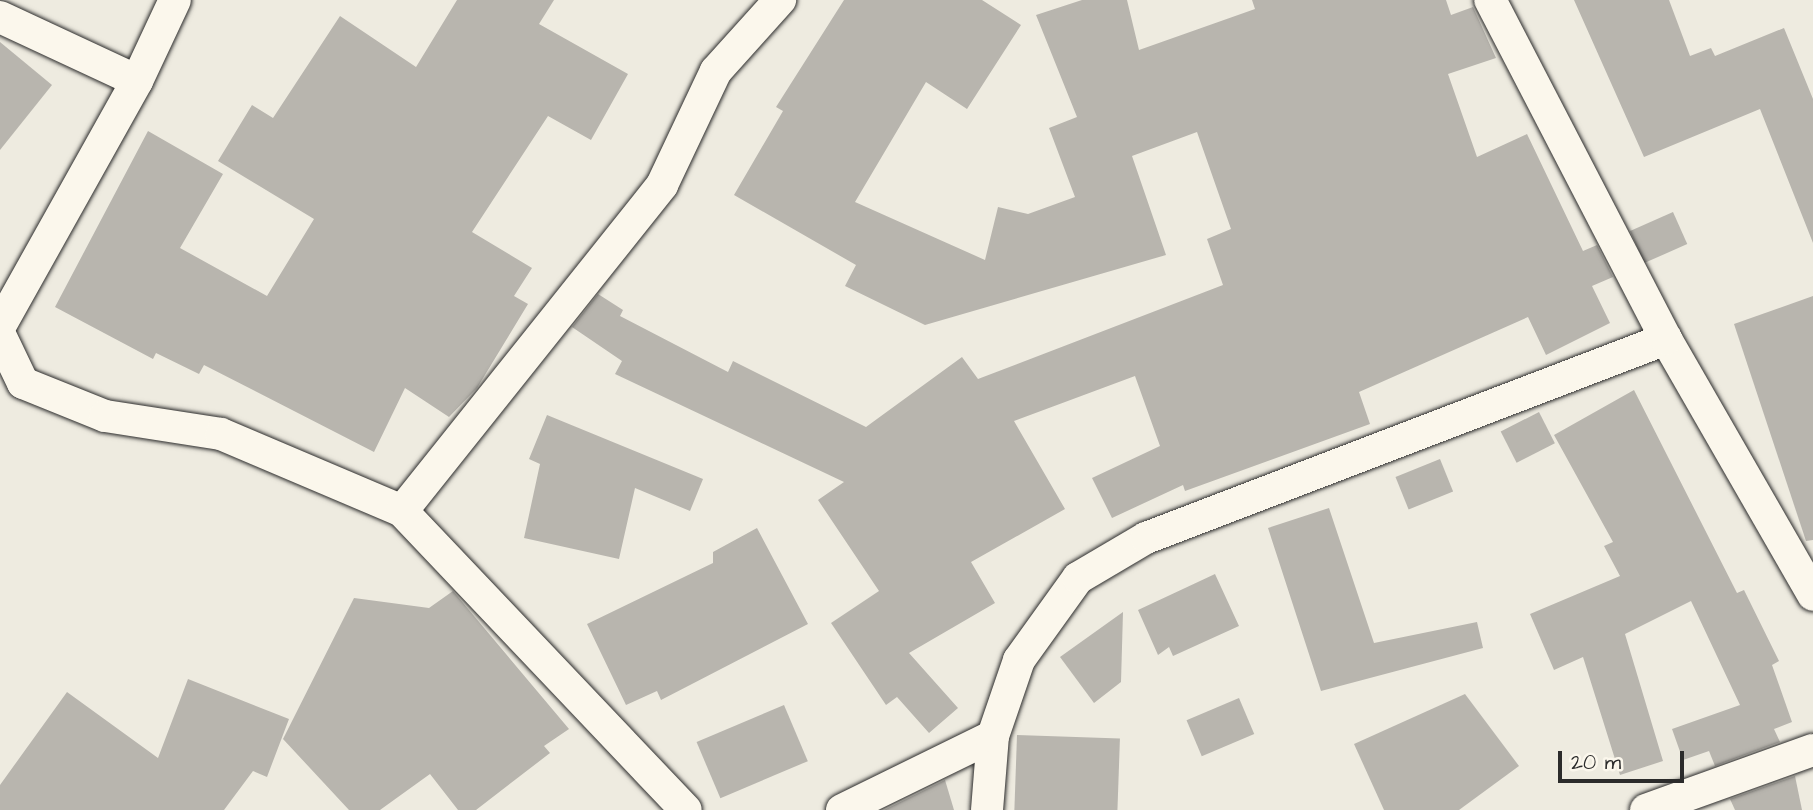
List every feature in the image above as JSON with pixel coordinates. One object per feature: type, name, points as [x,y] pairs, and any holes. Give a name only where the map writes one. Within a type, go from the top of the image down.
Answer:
[{"type":"street","points":[[0,326],[137,81],[175,0]]},
{"type":"street","points":[[402,511],[662,185],[716,71],[780,0]]},
{"type":"street","points":[[1490,0],[1666,339],[1813,595]]},
{"type":"street","points":[[0,17],[137,81]]},
{"type":"street","points":[[0,335],[23,383],[105,416],[220,434],[402,511],[686,810]]},
{"type":"street","points":[[987,810],[993,736],[1019,660],[1078,578],[1135,544],[1666,339]]},
{"type":"street","points":[[842,810],[993,736]]},
{"type":"street","points":[[1646,810],[1813,750]]},
{"type":"building","points":[[457,0],[554,0],[539,24],[628,74],[591,140],[548,116],[472,232],[532,268],[514,296],[528,304],[477,388],[449,417],[405,388],[374,452],[204,365],[199,374],[156,353],[153,359],[55,307],[148,131],[223,174],[180,248],[267,296],[314,219],[218,161],[252,105],[273,118],[340,16],[416,67]]},
{"type":"building","points":[[844,0],[982,0],[1021,25],[967,109],[926,82],[855,202],[985,260],[998,207],[1028,214],[1075,197],[1049,128],[1077,117],[1036,15],[1082,0],[1127,0],[1139,50],[1255,9],[1252,0],[1446,0],[1451,15],[1473,7],[1496,58],[1448,74],[1477,157],[1527,134],[1583,251],[1597,245],[1613,277],[1592,286],[1610,323],[1546,355],[1528,317],[1359,392],[1370,424],[1185,491],[1183,485],[1112,518],[1092,478],[1160,446],[1135,376],[1014,421],[1065,509],[971,562],[995,603],[909,653],[958,708],[929,733],[897,697],[886,705],[831,623],[879,591],[818,500],[844,482],[615,374],[622,361],[572,327],[598,294],[623,310],[620,316],[728,372],[733,361],[866,427],[962,357],[978,379],[1223,285],[1207,239],[1231,229],[1197,132],[1132,156],[1166,255],[925,325],[845,286],[856,265],[734,195],[783,111],[776,107]]},
{"type":"building","points":[[1574,0],[1669,0],[1690,56],[1711,48],[1715,56],[1784,28],[1813,99],[1813,243],[1760,109],[1644,157]]},
{"type":"building","points":[[0,42],[52,85],[0,150]]},
{"type":"building","points":[[1673,212],[1687,244],[1644,263],[1630,231]]},
{"type":"building","points":[[1813,296],[1813,540],[1806,541],[1734,324]]},
{"type":"building","points":[[1634,390],[1737,593],[1744,590],[1779,661],[1772,665],[1792,722],[1774,729],[1780,742],[1715,766],[1709,751],[1683,760],[1672,729],[1740,705],[1691,601],[1625,634],[1663,761],[1620,775],[1583,657],[1554,670],[1530,614],[1620,576],[1604,546],[1613,542],[1554,435]]},
{"type":"building","points":[[1539,412],[1555,443],[1517,463],[1501,432]]},
{"type":"building","points":[[547,415],[703,479],[690,511],[635,488],[619,559],[524,538],[540,464],[529,459]]},
{"type":"building","points":[[1440,459],[1453,491],[1409,509],[1395,477]]},
{"type":"building","points":[[1329,508],[1374,643],[1477,622],[1483,648],[1321,691],[1268,528]]},
{"type":"building","points":[[757,528],[808,624],[661,700],[657,691],[626,705],[587,624],[713,563],[713,552]]},
{"type":"building","points":[[1215,574],[1239,626],[1173,656],[1169,647],[1158,655],[1138,610]]},
{"type":"building","points":[[453,591],[569,729],[544,746],[550,753],[476,810],[458,810],[430,774],[380,810],[349,810],[283,739],[354,598],[429,608]]},
{"type":"building","points":[[1123,612],[1121,682],[1094,703],[1060,657]]},
{"type":"building","points":[[188,679],[289,719],[267,777],[253,771],[224,810],[0,810],[0,785],[67,692],[158,758]]},
{"type":"building","points":[[1465,694],[1519,766],[1459,810],[1384,810],[1354,744]]},
{"type":"building","points":[[1239,698],[1254,734],[1202,756],[1187,720]]},
{"type":"building","points":[[784,705],[808,761],[720,798],[697,742]]},
{"type":"building","points":[[1017,735],[1120,739],[1117,810],[1014,810]]},
{"type":"building","points":[[1795,776],[1802,810],[1735,810],[1730,799]]},
{"type":"building","points":[[945,780],[954,810],[884,810]]}]
